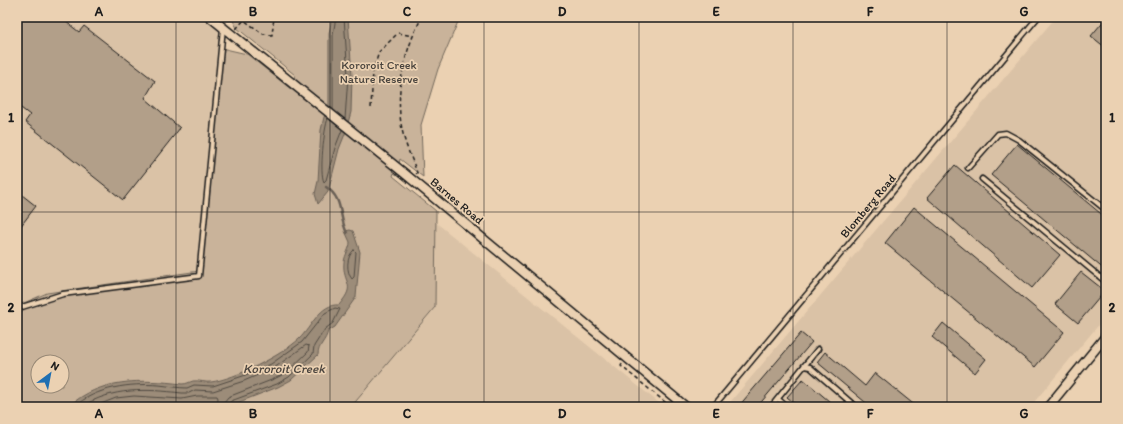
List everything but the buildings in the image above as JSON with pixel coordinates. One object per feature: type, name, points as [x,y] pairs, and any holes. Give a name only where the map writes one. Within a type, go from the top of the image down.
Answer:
[{"type":"street","name":"Barnes Road","points":[[210,17],[400,170],[686,407]]},
{"type":"street","points":[[1048,407],[1104,342]]},
{"type":"lane","name":"Blomberg Road","points":[[713,407],[1038,17]]},
{"type":"lane","points":[[17,311],[22,307],[63,294],[199,276],[223,27]]},
{"type":"lane","points":[[968,168],[998,134],[1006,133],[1019,140],[1106,210]]},
{"type":"lane","points":[[982,179],[1106,282]]},
{"type":"lane","points":[[771,407],[818,349]]},
{"type":"lane","points":[[804,366],[810,367],[856,407]]},
{"type":"lane","points":[[778,399],[787,407]]},
{"type":"path","points":[[232,34],[244,20],[263,34],[272,35],[274,17]]},
{"type":"path","points":[[415,175],[417,172],[405,143],[400,108],[403,72],[412,36],[422,17]]},
{"type":"path","points":[[371,108],[373,71],[380,52],[398,33],[412,36]]},
{"type":"shaded area","points":[[17,17],[224,17],[199,271],[47,293],[17,306]]},
{"type":"shaded area","points":[[1056,17],[1106,17],[1106,316],[1030,407],[726,407]]},
{"type":"shaded area","points":[[434,221],[664,407],[351,407],[435,307]]},
{"type":"green space","name":"Kororoit Creek Nature Reserve","points":[[231,17],[460,17],[438,69],[421,125],[423,177],[400,159],[397,175],[394,173],[393,176],[436,211],[435,307],[351,407],[17,407],[17,306],[47,293],[199,271],[221,48],[247,54],[292,90],[295,75],[237,28]]},
{"type":"water","points":[[332,17],[348,17],[352,76],[351,112],[339,149],[328,192],[318,204],[315,194],[318,181],[321,130],[324,117],[329,109],[329,34]]},
{"type":"water","name":"Kororoit Creek","points":[[345,231],[353,231],[360,252],[356,297],[335,327],[328,331],[326,338],[319,348],[318,355],[291,380],[278,387],[229,406],[68,407],[80,397],[94,390],[107,386],[136,381],[182,384],[193,381],[209,382],[232,376],[270,359],[299,339],[321,312],[332,305],[339,305],[345,298],[348,292],[348,284],[344,270],[344,262],[350,242]]},
{"type":"waterway","name":"Kororoit Creek","points":[[326,187],[336,197],[347,233]]}]
